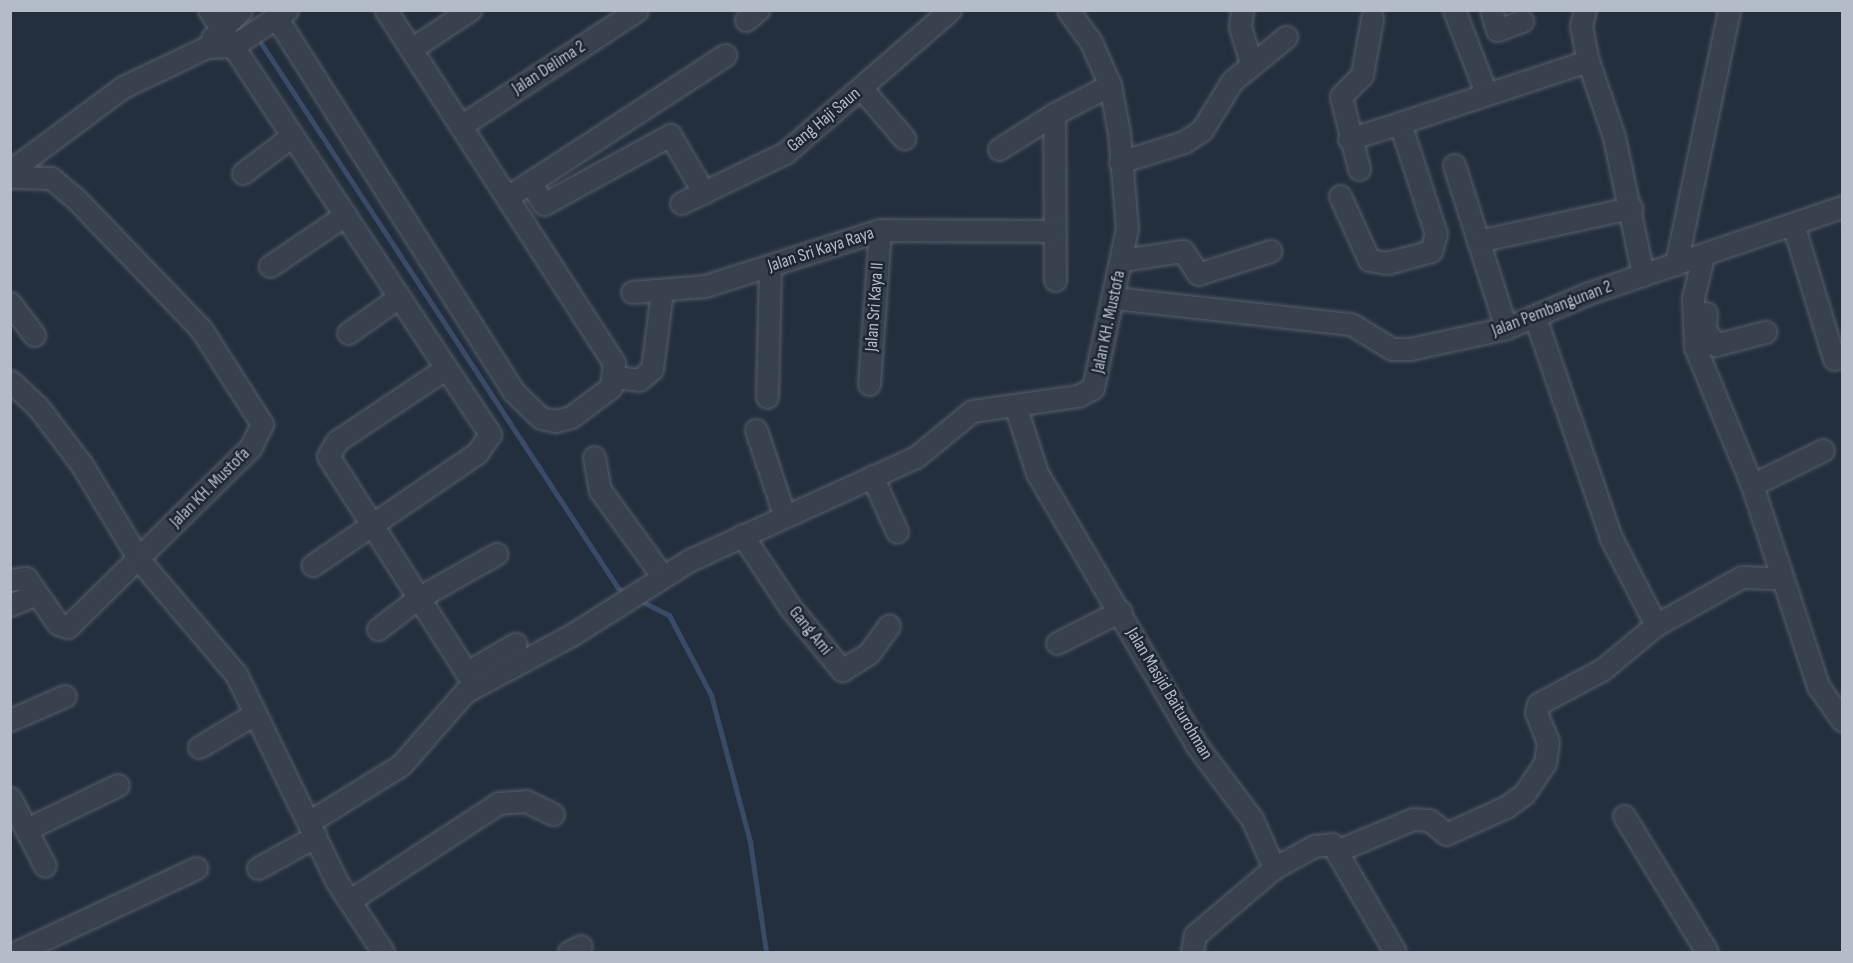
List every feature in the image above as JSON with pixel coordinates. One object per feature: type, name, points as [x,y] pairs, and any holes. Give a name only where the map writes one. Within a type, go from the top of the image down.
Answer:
[{"type":"street","points":[[10,171],[123,87],[207,47],[237,44],[275,18],[528,410],[555,421],[571,417],[611,387],[616,377],[614,363],[574,294],[386,10]]},
{"type":"street","points":[[411,49],[470,10]]},
{"type":"street","name":"Jalan Delima 2","points":[[462,124],[637,10]]},
{"type":"street","name":"Gang Haji Saun","points":[[681,203],[785,153],[862,89],[950,10]]},
{"type":"street","name":"Jalan KH. Mustofa","points":[[471,679],[614,609],[663,577],[741,535],[916,457],[972,411],[1016,408],[1078,396],[1093,388],[1127,228],[1110,85],[1092,42],[1068,10]]},
{"type":"street","points":[[1242,10],[1240,27],[1251,64]]},
{"type":"street","points":[[1454,10],[1486,93]]},
{"type":"street","points":[[1491,10],[1497,30],[1522,21]]},
{"type":"street","points":[[1585,10],[1581,26],[1588,61],[1631,208],[1643,275]]},
{"type":"street","points":[[1730,10],[1693,259],[1695,347],[1752,485],[1777,578],[1818,686],[1842,720]]},
{"type":"street","points":[[224,17],[237,44],[292,136],[488,428],[488,440],[477,453],[369,523],[313,565]]},
{"type":"street","points":[[207,47],[224,17]]},
{"type":"street","points":[[1359,169],[1349,139],[1341,96],[1356,85],[1368,62],[1372,18]]},
{"type":"street","points":[[1120,162],[1176,145],[1202,130],[1224,90],[1251,64],[1286,37]]},
{"type":"street","points":[[509,196],[725,55]]},
{"type":"street","points":[[1349,139],[1588,61]]},
{"type":"street","points":[[999,148],[1054,114],[1110,85]]},
{"type":"street","points":[[862,89],[903,138]]},
{"type":"street","points":[[1054,114],[1055,280]]},
{"type":"street","points":[[1340,196],[1364,253],[1376,264],[1423,255],[1436,245],[1400,123]]},
{"type":"street","points":[[530,182],[544,204],[670,135],[704,193]]},
{"type":"street","points":[[243,173],[292,136]]},
{"type":"street","points":[[1454,165],[1506,328]]},
{"type":"street","name":"Jalan KH. Mustofa","points":[[10,177],[51,178],[76,199],[201,328],[260,417],[259,437],[140,561],[64,628],[26,578],[10,580]]},
{"type":"street","name":"Jalan Pembangunan 2","points":[[1114,297],[1351,324],[1399,349],[1506,328],[1643,275],[1842,207]]},
{"type":"street","points":[[1478,241],[1631,208]]},
{"type":"street","points":[[270,266],[345,215]]},
{"type":"street","points":[[1793,224],[1834,359]]},
{"type":"street","name":"Jalan Sri Kaya Raya","points":[[632,292],[705,286],[880,230],[1054,231]]},
{"type":"street","name":"Jalan Sri Kaya II","points":[[869,384],[880,230]]},
{"type":"street","points":[[1122,260],[1183,251],[1198,274],[1270,251]]},
{"type":"street","points":[[1693,259],[1705,329],[1710,342],[1721,345],[1765,332]]},
{"type":"street","points":[[767,397],[770,267]]},
{"type":"street","points":[[616,377],[639,380],[652,369],[662,291]]},
{"type":"street","points":[[348,333],[399,297]]},
{"type":"street","points":[[10,303],[34,335]]},
{"type":"street","points":[[1535,317],[1611,538],[1656,625]]},
{"type":"street","points":[[446,368],[330,449],[330,462],[471,679]]},
{"type":"street","points":[[10,381],[38,407],[82,465],[140,561],[236,674],[254,715],[349,901],[383,952]]},
{"type":"street","name":"Jalan Masjid Baiturohman","points":[[1016,408],[1037,473],[1120,611],[1197,746],[1252,819],[1274,868]]},
{"type":"street","points":[[756,430],[784,514]]},
{"type":"street","points":[[1752,485],[1823,450]]},
{"type":"street","points":[[594,457],[593,471],[600,490],[663,577]]},
{"type":"street","points":[[872,476],[897,532]]},
{"type":"street","name":"Gang Ami","points":[[741,535],[790,607],[842,670],[869,653],[889,625]]},
{"type":"street","points":[[378,629],[418,598],[496,554]]},
{"type":"street","points":[[1339,850],[1413,819],[1429,820],[1446,834],[1524,794],[1548,753],[1536,712],[1538,704],[1603,669],[1656,625],[1752,574],[1777,578]]},
{"type":"street","points":[[1057,643],[1120,611]]},
{"type":"street","points":[[258,868],[401,765],[471,679],[515,644]]},
{"type":"street","points":[[10,720],[65,696]]},
{"type":"street","points":[[199,747],[254,715]]},
{"type":"street","points":[[27,829],[118,785]]},
{"type":"street","points":[[10,798],[45,866]]},
{"type":"street","points":[[349,901],[499,803],[526,801],[553,814]]},
{"type":"street","points":[[1624,816],[1707,952]]},
{"type":"street","points":[[1192,952],[1195,935],[1274,868],[1314,846],[1326,843],[1339,850],[1395,952]]},
{"type":"street","points":[[17,952],[196,868]]},
{"type":"waterway","points":[[257,37],[618,588],[627,593]]},
{"type":"waterway","points":[[637,599],[669,615],[711,695],[750,842],[766,952]]}]
